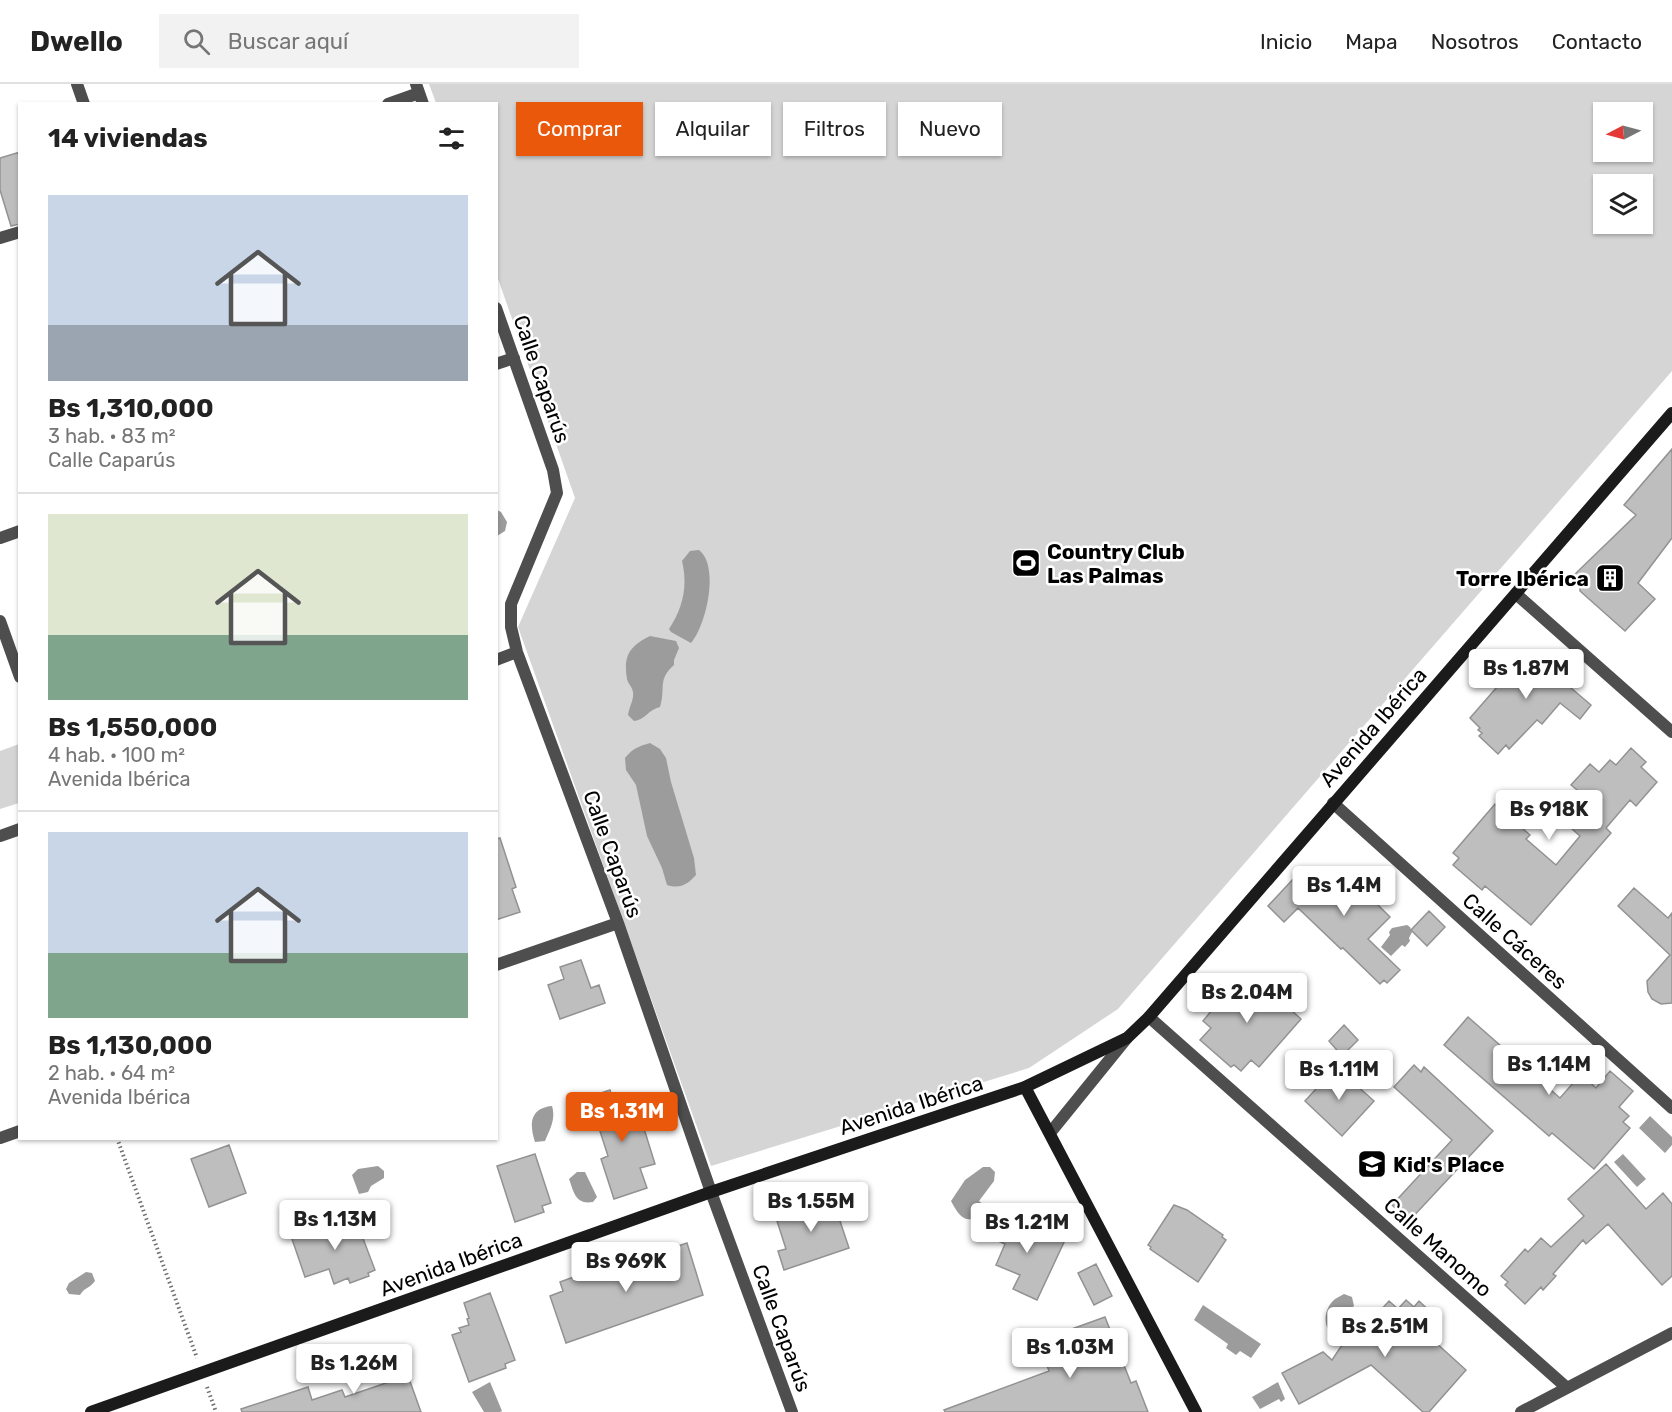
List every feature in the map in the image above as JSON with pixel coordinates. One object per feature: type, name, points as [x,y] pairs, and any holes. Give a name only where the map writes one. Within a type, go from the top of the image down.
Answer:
[{"type":"street","points":[[77,84],[83,102]]},
{"type":"street","points":[[394,102],[419,93]]},
{"type":"street","points":[[0,238],[18,232]]},
{"type":"street","name":"Calle Caparús","points":[[498,314],[553,470],[557,494],[511,604],[511,627],[517,652],[618,923],[711,1192],[792,1412]]},
{"type":"street","points":[[498,363],[514,358]]},
{"type":"street","name":"Avenida Ibérica","points":[[1050,1133],[1127,1038],[1149,1017],[1672,413]]},
{"type":"street","points":[[0,538],[18,532]]},
{"type":"street","points":[[1516,594],[1672,732]]},
{"type":"street","points":[[0,621],[18,671]]},
{"type":"street","points":[[498,659],[517,652]]},
{"type":"street","name":"Calle Cáceres","points":[[1333,803],[1672,1108]]},
{"type":"street","points":[[0,836],[18,830]]},
{"type":"street","points":[[498,964],[618,923]]},
{"type":"street","name":"Calle Manomo","points":[[1149,1017],[1566,1387]]},
{"type":"street","name":"Avenida Ibérica","points":[[91,1412],[711,1192],[1025,1087],[1127,1038]]},
{"type":"street","points":[[1025,1087],[1196,1412]]},
{"type":"street","points":[[0,1138],[18,1132]]},
{"type":"street","points":[[1521,1412],[1672,1333]]},
{"type":"path","points":[[118,1140],[216,1412]]},
{"type":"shaded area","name":"Country Club Las Palmas","points":[[429,84],[1672,84],[1672,371],[1118,1009],[1029,1068],[711,1166],[518,627],[575,498],[498,279],[498,102],[436,102]]},
{"type":"shaded area","points":[[498,510],[507,522],[505,531],[498,535]]},
{"type":"shaded area","points":[[699,550],[709,569],[710,582],[702,624],[691,643],[669,629],[678,613],[683,596],[682,561],[690,551]]},
{"type":"shaded area","points":[[650,636],[676,641],[679,648],[674,665],[665,675],[660,707],[634,721],[628,715],[633,695],[627,679],[627,657],[637,644]]},
{"type":"shaded area","points":[[650,743],[660,749],[666,758],[694,858],[696,875],[680,886],[667,885],[647,836],[636,785],[626,770],[625,758],[636,748]]},
{"type":"shaded area","points":[[18,744],[18,803],[0,809],[0,751]]},
{"type":"shaded area","points":[[1407,925],[1412,932],[1410,941],[1405,947],[1402,945],[1391,956],[1381,947],[1392,928]]},
{"type":"shaded area","points":[[552,1106],[553,1120],[545,1141],[535,1142],[532,1129],[533,1118],[539,1110]]},
{"type":"shaded area","points":[[1650,1116],[1672,1137],[1672,1145],[1665,1153],[1639,1128]]},
{"type":"shaded area","points":[[1623,1154],[1646,1179],[1637,1187],[1614,1162]]},
{"type":"shaded area","points":[[378,1166],[384,1171],[384,1178],[371,1186],[368,1192],[359,1194],[352,1175],[358,1169]]},
{"type":"shaded area","points":[[983,1167],[990,1167],[995,1172],[994,1181],[979,1201],[985,1206],[985,1212],[974,1218],[965,1218],[958,1213],[951,1201],[965,1180]]},
{"type":"shaded area","points":[[577,1172],[585,1172],[597,1197],[593,1202],[583,1202],[576,1197],[569,1179]]},
{"type":"shaded area","points":[[86,1272],[92,1273],[95,1281],[80,1295],[69,1294],[66,1289],[69,1283]]},
{"type":"shaded area","points":[[1344,1294],[1352,1297],[1354,1306],[1349,1310],[1349,1320],[1342,1337],[1330,1333],[1326,1316],[1330,1304]]},
{"type":"shaded area","points":[[1203,1305],[1261,1344],[1251,1358],[1240,1351],[1236,1355],[1226,1348],[1228,1344],[1194,1320]]},
{"type":"shaded area","points":[[490,1382],[502,1411],[500,1412],[484,1412],[472,1392]]},
{"type":"shaded area","points":[[1278,1382],[1285,1399],[1281,1402],[1279,1399],[1260,1409],[1252,1397]]},
{"type":"building","points":[[18,153],[18,224],[11,226],[0,190],[0,158]]},
{"type":"building","name":"Torre Ibérica","points":[[1672,449],[1672,538],[1638,583],[1655,599],[1625,631],[1580,591],[1580,582],[1575,574],[1636,515],[1624,505]]},
{"type":"building","points":[[1516,653],[1525,662],[1532,654],[1547,667],[1556,657],[1580,678],[1571,688],[1591,705],[1580,719],[1560,703],[1542,724],[1537,720],[1509,749],[1506,745],[1498,754],[1479,736],[1482,733],[1478,730],[1480,728],[1470,718],[1504,679],[1498,673]]},
{"type":"building","points":[[1631,748],[1646,762],[1641,767],[1657,782],[1636,806],[1630,800],[1606,828],[1611,833],[1531,925],[1485,886],[1482,890],[1453,865],[1459,858],[1453,853],[1495,804],[1530,835],[1526,839],[1556,865],[1580,836],[1571,828],[1593,803],[1571,785],[1590,764],[1599,772],[1610,760],[1616,765]]},
{"type":"building","points":[[498,838],[500,838],[516,887],[512,889],[520,912],[498,919]]},
{"type":"building","points":[[1359,868],[1388,896],[1378,905],[1390,917],[1368,939],[1400,970],[1387,983],[1384,980],[1380,984],[1298,908],[1284,922],[1268,906],[1295,877],[1316,897],[1338,873],[1346,881]]},
{"type":"building","points":[[1634,888],[1668,918],[1672,913],[1672,1003],[1661,1004],[1652,999],[1648,992],[1647,981],[1670,955],[1618,906]]},
{"type":"building","points":[[1429,911],[1445,927],[1427,946],[1411,930]]},
{"type":"building","points":[[581,960],[591,988],[599,985],[605,1003],[560,1019],[548,985],[564,979],[560,967]]},
{"type":"building","points":[[1250,977],[1263,988],[1266,984],[1291,1006],[1289,1008],[1301,1019],[1259,1067],[1251,1060],[1241,1071],[1234,1065],[1231,1067],[1200,1040],[1211,1028],[1203,1021],[1212,1010],[1206,1005],[1226,982],[1237,991]]},
{"type":"building","points":[[1468,1017],[1560,1098],[1581,1074],[1596,1088],[1610,1071],[1633,1091],[1619,1107],[1629,1116],[1623,1122],[1630,1128],[1594,1169],[1552,1133],[1549,1136],[1444,1045]]},
{"type":"building","points":[[1344,1025],[1358,1040],[1342,1056],[1329,1041]]},
{"type":"building","points":[[1414,1065],[1421,1072],[1424,1067],[1493,1131],[1409,1221],[1392,1205],[1452,1140],[1394,1087]]},
{"type":"building","points":[[1336,1067],[1374,1101],[1342,1136],[1305,1101]]},
{"type":"building","points":[[610,1090],[613,1100],[633,1093],[655,1164],[640,1168],[647,1188],[614,1199],[601,1159],[608,1156],[589,1097]]},
{"type":"building","points":[[229,1145],[246,1193],[209,1207],[191,1159]]},
{"type":"building","points":[[535,1154],[551,1203],[542,1206],[544,1212],[515,1222],[497,1166]]},
{"type":"building","points":[[1606,1164],[1646,1209],[1663,1193],[1672,1204],[1672,1276],[1662,1285],[1608,1224],[1586,1244],[1583,1240],[1553,1274],[1556,1276],[1543,1290],[1541,1287],[1525,1304],[1505,1285],[1508,1282],[1501,1276],[1525,1249],[1528,1252],[1541,1238],[1551,1247],[1584,1216],[1568,1199]]},
{"type":"building","points":[[813,1197],[815,1202],[832,1197],[849,1248],[784,1270],[778,1251],[786,1249],[777,1221],[798,1214],[794,1204]]},
{"type":"building","points":[[1174,1205],[1187,1210],[1223,1235],[1222,1237],[1226,1240],[1198,1282],[1150,1249],[1148,1245]]},
{"type":"building","points":[[353,1212],[375,1270],[368,1273],[369,1276],[350,1283],[348,1278],[334,1284],[329,1269],[305,1277],[292,1239],[321,1229],[319,1224]]},
{"type":"building","points":[[1005,1213],[1065,1240],[1037,1300],[1013,1289],[1020,1275],[996,1265],[1005,1244],[994,1239]]},
{"type":"building","points":[[687,1243],[703,1295],[566,1343],[550,1296],[563,1291],[560,1282],[590,1271],[592,1275]]},
{"type":"building","points":[[1096,1264],[1112,1296],[1094,1305],[1078,1273]]},
{"type":"building","points":[[490,1293],[515,1360],[505,1364],[506,1368],[469,1382],[452,1335],[461,1332],[459,1328],[469,1325],[464,1303]]},
{"type":"building","points":[[1406,1300],[1414,1307],[1419,1301],[1437,1318],[1424,1332],[1466,1370],[1429,1412],[1423,1412],[1371,1365],[1299,1404],[1282,1373],[1323,1352],[1332,1360],[1375,1309],[1379,1312],[1389,1301],[1398,1309]]},
{"type":"building","points":[[1105,1317],[1131,1383],[1136,1381],[1148,1412],[945,1412],[944,1410],[1049,1371],[1043,1355],[1049,1353],[1044,1339]]},
{"type":"building","points":[[398,1348],[421,1412],[242,1412],[241,1409],[308,1387],[312,1400],[342,1390],[345,1397],[386,1383],[377,1356]]},
{"type":"place","name":"Country Club Las Palmas","points":[[1026,563]]},
{"type":"place","name":"Torre Ibérica","points":[[1610,578]]},
{"type":"place","name":"Kid's Place","points":[[1372,1164]]}]
